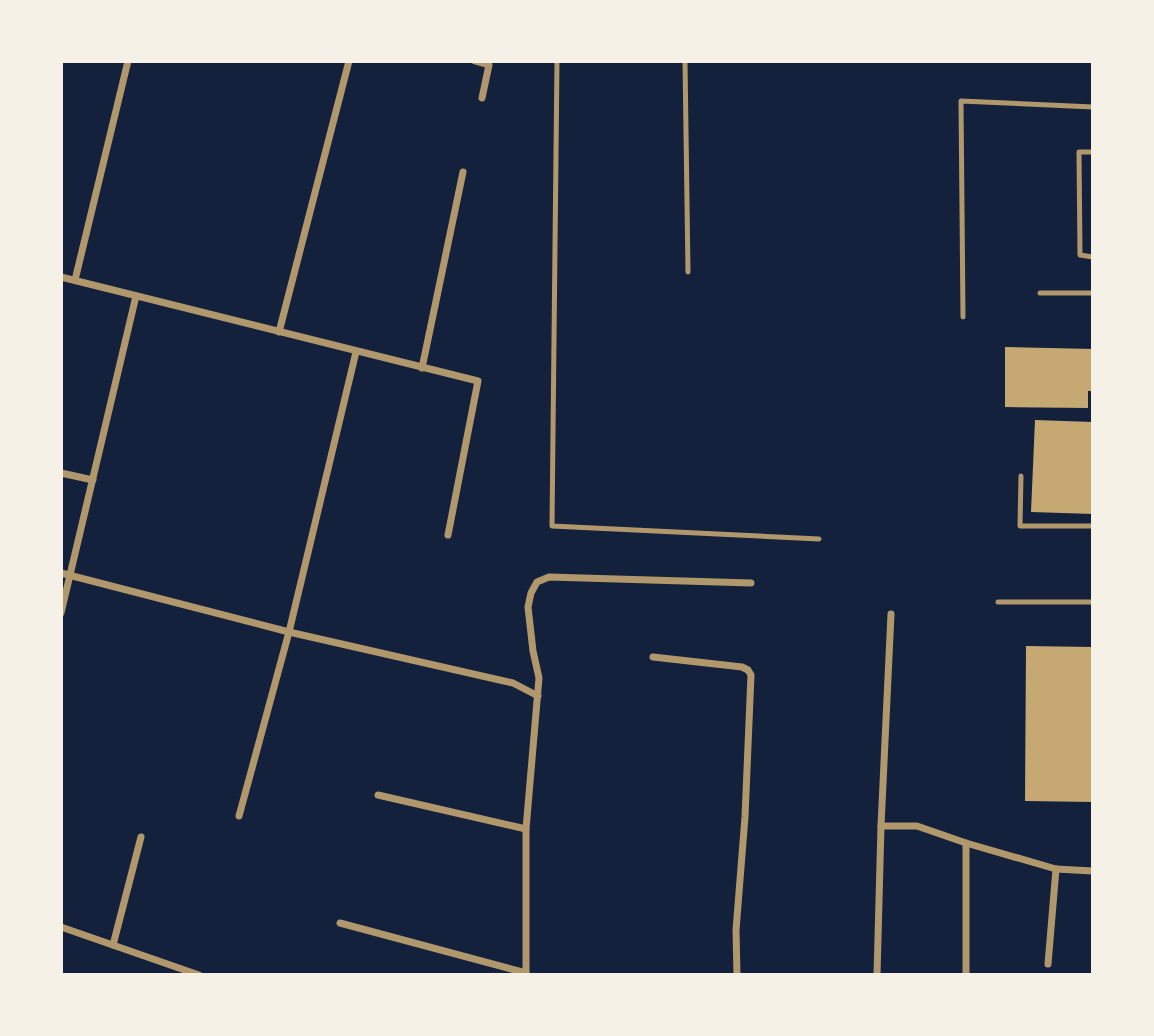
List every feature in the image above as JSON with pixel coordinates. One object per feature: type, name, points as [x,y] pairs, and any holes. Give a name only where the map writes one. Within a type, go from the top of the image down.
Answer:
[{"type":"street","points":[[75,280],[128,61]]},
{"type":"street","points":[[279,332],[349,61]]},
{"type":"street","points":[[475,61],[489,65],[482,98]]},
{"type":"street","points":[[422,368],[463,172]]},
{"type":"street","points":[[61,277],[478,381],[449,535]]},
{"type":"street","points":[[61,613],[136,296]]},
{"type":"street","points":[[239,816],[289,632],[356,352]]},
{"type":"street","points":[[61,473],[93,480]]},
{"type":"street","points":[[61,573],[289,632],[513,683],[538,695]]},
{"type":"street","points":[[340,923],[526,974],[526,830],[539,678],[528,607],[537,582],[549,577],[751,583]]},
{"type":"street","points":[[877,975],[880,826],[891,614]]},
{"type":"street","points":[[653,657],[742,667],[751,675],[745,817],[736,930],[737,975]]},
{"type":"street","points":[[378,795],[526,830]]},
{"type":"street","points":[[880,826],[917,826],[1056,869],[1093,871]]},
{"type":"street","points":[[113,945],[141,837]]},
{"type":"street","points":[[966,843],[966,975]]},
{"type":"street","points":[[1048,964],[1056,869]]},
{"type":"street","points":[[61,927],[199,975]]},
{"type":"lane","points":[[557,61],[552,526],[819,539]]},
{"type":"lane","points":[[685,61],[688,272]]},
{"type":"lane","points":[[963,317],[961,101],[1093,107]]},
{"type":"lane","points":[[1093,152],[1079,152],[1080,255],[1093,257]]},
{"type":"lane","points":[[1040,293],[1093,293]]},
{"type":"lane","points":[[1021,476],[1020,526],[1093,526]]},
{"type":"lane","points":[[998,602],[1093,602]]},
{"type":"building","points":[[1005,347],[1093,349],[1093,391],[1088,391],[1088,408],[1005,407]]},
{"type":"building","points":[[1035,420],[1093,422],[1093,514],[1031,512]]},
{"type":"building","points":[[1026,646],[1093,647],[1093,802],[1025,801]]}]
